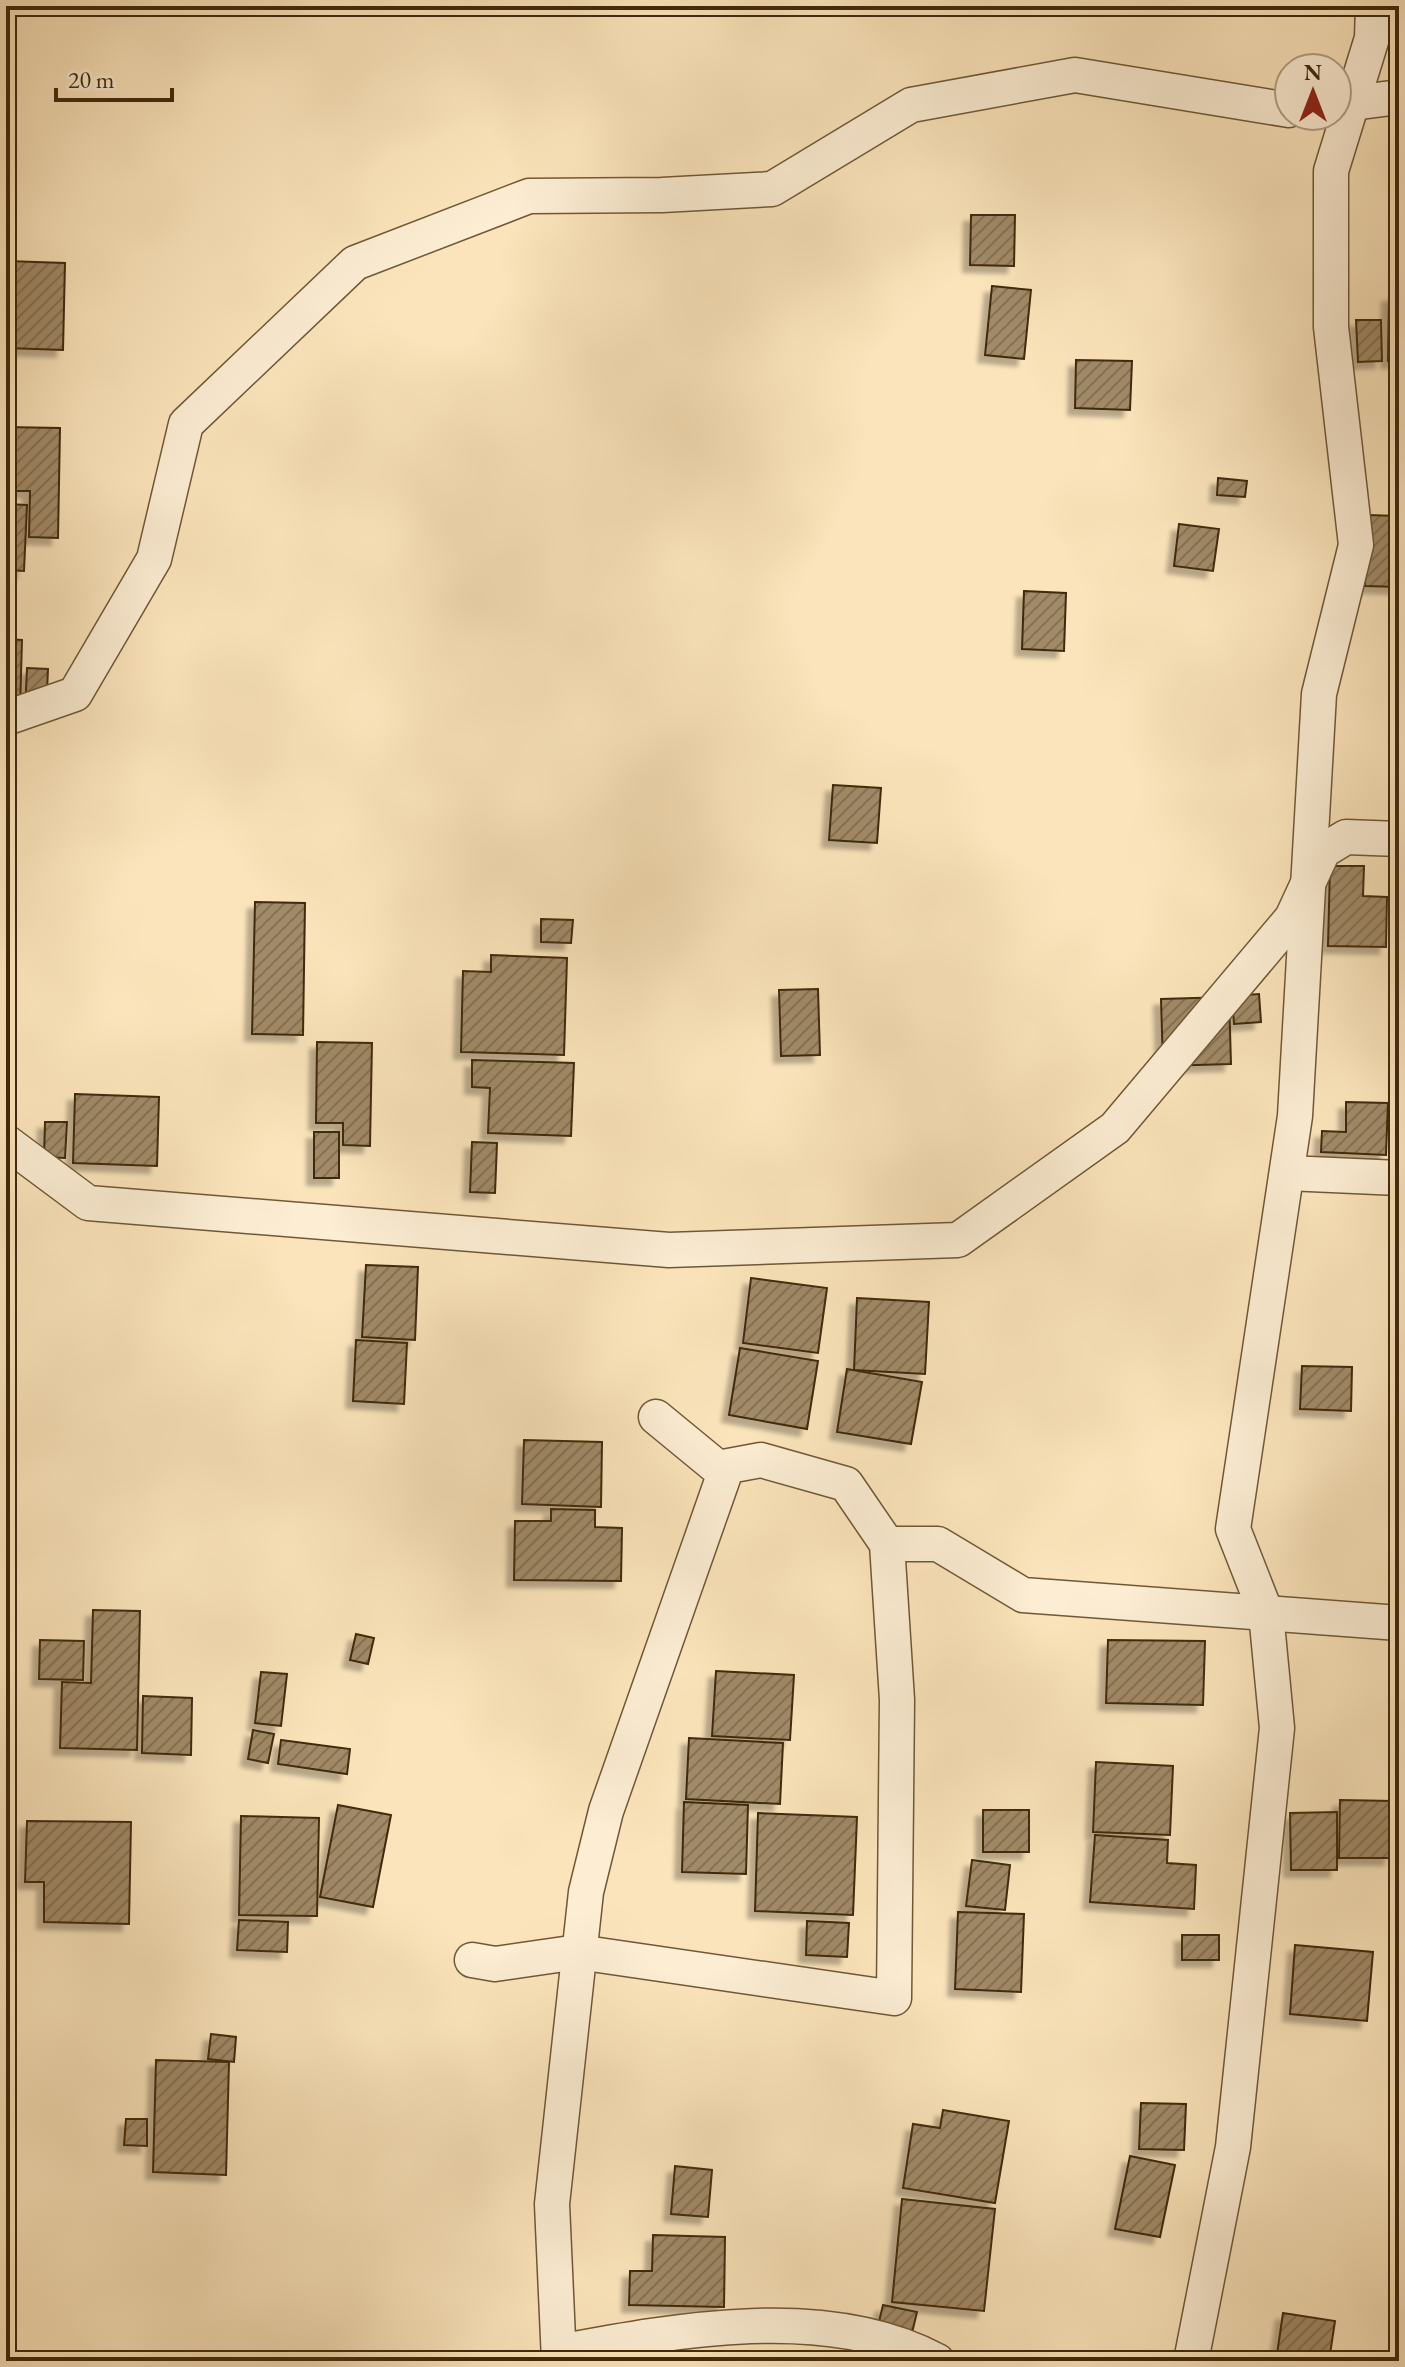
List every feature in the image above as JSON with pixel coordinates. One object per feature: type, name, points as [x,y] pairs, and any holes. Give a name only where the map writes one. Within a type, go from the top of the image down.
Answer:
[{"type":"street","points":[[1353,83],[1372,38],[1373,6]]},
{"type":"street","points":[[6,718],[75,694],[154,559],[186,424],[355,263],[529,196],[662,195],[772,189],[911,105],[1075,75],[1273,107]]},
{"type":"street","points":[[1353,103],[1399,97]]},
{"type":"street","points":[[1191,2361],[1233,2147],[1277,1728],[1266,1613],[1233,1529],[1295,1116],[1319,694],[1356,545],[1331,327],[1331,171],[1339,132]]},
{"type":"street","points":[[6,1142],[88,1203],[669,1250],[958,1240],[1115,1128],[1292,918],[1323,851],[1346,837],[1399,839]]},
{"type":"street","points":[[1287,1173],[1399,1178]]},
{"type":"street","points":[[656,1417],[718,1468],[723,1478],[721,1491],[606,1811],[586,1892],[552,2204],[559,2356],[649,2335],[746,2325],[819,2328],[909,2346],[937,2361]]},
{"type":"street","points":[[472,1960],[495,1964],[578,1952],[894,1998],[897,1700],[887,1544],[846,1484],[761,1460],[718,1468]]},
{"type":"street","points":[[887,1544],[938,1544],[1023,1595],[1399,1623]]},
{"type":"building","points":[[971,215],[1015,215],[1014,266],[970,265]]},
{"type":"building","points":[[6,261],[65,263],[63,350],[6,348]]},
{"type":"building","points":[[992,286],[1031,290],[1024,359],[985,355]]},
{"type":"building","points":[[1389,295],[1399,295],[1399,361],[1388,361]]},
{"type":"building","points":[[1356,320],[1381,320],[1382,361],[1358,362]]},
{"type":"building","points":[[1076,360],[1132,361],[1130,410],[1075,408]]},
{"type":"building","points":[[6,427],[60,428],[58,538],[29,537],[30,491],[6,491]]},
{"type":"building","points":[[1218,478],[1247,481],[1245,497],[1217,495]]},
{"type":"building","points":[[6,504],[27,505],[24,571],[6,570]]},
{"type":"building","points":[[1367,515],[1399,516],[1399,587],[1365,586]]},
{"type":"building","points":[[1179,524],[1219,529],[1213,571],[1174,566]]},
{"type":"building","points":[[1024,591],[1066,593],[1064,651],[1022,649]]},
{"type":"building","points":[[6,639],[22,640],[20,710],[6,709]]},
{"type":"building","points":[[27,668],[48,669],[46,713],[25,712]]},
{"type":"building","points":[[833,785],[881,788],[877,843],[829,840]]},
{"type":"building","points":[[1330,866],[1364,866],[1363,896],[1387,897],[1386,947],[1328,946]]},
{"type":"building","points":[[255,902],[305,903],[303,1035],[252,1034]]},
{"type":"building","points":[[541,919],[573,920],[571,943],[541,942]]},
{"type":"building","points":[[491,955],[567,958],[564,1055],[461,1052],[463,971],[491,972]]},
{"type":"building","points":[[818,989],[820,1055],[781,1056],[779,990]]},
{"type":"building","points":[[1259,994],[1261,1022],[1234,1024],[1232,996]]},
{"type":"building","points":[[1229,997],[1231,1064],[1163,1066],[1161,999]]},
{"type":"building","points":[[317,1042],[372,1043],[370,1146],[343,1145],[343,1123],[316,1123]]},
{"type":"building","points":[[472,1060],[574,1063],[571,1136],[488,1133],[490,1088],[472,1087]]},
{"type":"building","points":[[75,1094],[159,1097],[157,1166],[73,1163]]},
{"type":"building","points":[[1346,1102],[1388,1103],[1386,1155],[1321,1152],[1322,1131],[1346,1132]]},
{"type":"building","points":[[45,1122],[67,1122],[65,1158],[44,1157]]},
{"type":"building","points":[[314,1132],[339,1132],[339,1178],[314,1178]]},
{"type":"building","points":[[472,1142],[497,1143],[495,1193],[470,1192]]},
{"type":"building","points":[[366,1265],[418,1267],[415,1340],[362,1337]]},
{"type":"building","points":[[751,1278],[827,1288],[818,1353],[743,1343]]},
{"type":"building","points":[[857,1298],[929,1302],[925,1374],[854,1370]]},
{"type":"building","points":[[356,1340],[407,1343],[404,1404],[353,1401]]},
{"type":"building","points":[[740,1348],[818,1361],[807,1429],[729,1415]]},
{"type":"building","points":[[1302,1366],[1352,1367],[1351,1411],[1300,1409]]},
{"type":"building","points":[[847,1369],[922,1382],[911,1444],[837,1432]]},
{"type":"building","points":[[524,1440],[602,1442],[601,1507],[522,1504]]},
{"type":"building","points":[[551,1509],[595,1510],[595,1527],[622,1528],[621,1581],[514,1580],[515,1521],[551,1521]]},
{"type":"building","points":[[93,1610],[140,1611],[137,1750],[60,1748],[62,1682],[91,1683]]},
{"type":"building","points":[[356,1634],[374,1638],[368,1664],[350,1660]]},
{"type":"building","points":[[40,1640],[84,1641],[83,1680],[39,1679]]},
{"type":"building","points":[[1108,1640],[1205,1641],[1203,1705],[1106,1703]]},
{"type":"building","points":[[716,1671],[794,1675],[790,1740],[712,1736]]},
{"type":"building","points":[[261,1672],[287,1674],[281,1726],[255,1723]]},
{"type":"building","points":[[143,1696],[192,1698],[191,1755],[142,1753]]},
{"type":"building","points":[[253,1730],[274,1734],[268,1763],[248,1759]]},
{"type":"building","points":[[689,1738],[783,1743],[780,1804],[686,1799]]},
{"type":"building","points":[[281,1740],[350,1749],[347,1774],[278,1764]]},
{"type":"building","points":[[1096,1762],[1173,1766],[1170,1835],[1093,1832]]},
{"type":"building","points":[[1340,1800],[1393,1801],[1391,1858],[1339,1858]]},
{"type":"building","points":[[684,1802],[748,1805],[746,1874],[682,1872]]},
{"type":"building","points":[[338,1805],[391,1815],[373,1907],[320,1897]]},
{"type":"building","points":[[983,1810],[1029,1810],[1029,1852],[983,1852]]},
{"type":"building","points":[[1337,1812],[1337,1870],[1291,1870],[1290,1813]]},
{"type":"building","points":[[758,1813],[857,1817],[853,1915],[755,1911]]},
{"type":"building","points":[[241,1816],[319,1818],[317,1916],[239,1915]]},
{"type":"building","points":[[27,1821],[131,1822],[129,1924],[44,1922],[44,1882],[25,1882]]},
{"type":"building","points":[[1095,1835],[1168,1840],[1167,1863],[1196,1865],[1194,1909],[1090,1902]]},
{"type":"building","points":[[972,1860],[1010,1865],[1005,1910],[966,1906]]},
{"type":"building","points":[[958,1912],[1024,1914],[1021,1992],[955,1989]]},
{"type":"building","points":[[239,1920],[288,1922],[287,1952],[237,1950]]},
{"type":"building","points":[[807,1921],[849,1923],[847,1957],[806,1955]]},
{"type":"building","points":[[1182,1935],[1219,1935],[1219,1960],[1182,1960]]},
{"type":"building","points":[[1295,1945],[1373,1952],[1367,2021],[1290,2014]]},
{"type":"building","points":[[211,2034],[236,2037],[234,2062],[208,2059]]},
{"type":"building","points":[[156,2060],[229,2062],[226,2175],[153,2172]]},
{"type":"building","points":[[1141,2103],[1186,2104],[1184,2150],[1139,2149]]},
{"type":"building","points":[[943,2110],[1009,2121],[995,2203],[903,2188],[913,2124],[940,2128]]},
{"type":"building","points":[[126,2119],[147,2119],[147,2146],[124,2145]]},
{"type":"building","points":[[1130,2156],[1175,2165],[1160,2237],[1115,2229]]},
{"type":"building","points":[[675,2166],[712,2170],[708,2217],[671,2214]]},
{"type":"building","points":[[902,2199],[995,2209],[984,2311],[892,2302]]},
{"type":"building","points":[[653,2235],[725,2237],[724,2307],[629,2305],[630,2271],[652,2271]]},
{"type":"building","points":[[883,2305],[917,2312],[912,2333],[878,2326]]},
{"type":"building","points":[[1283,2313],[1335,2321],[1329,2361],[1276,2361]]}]
